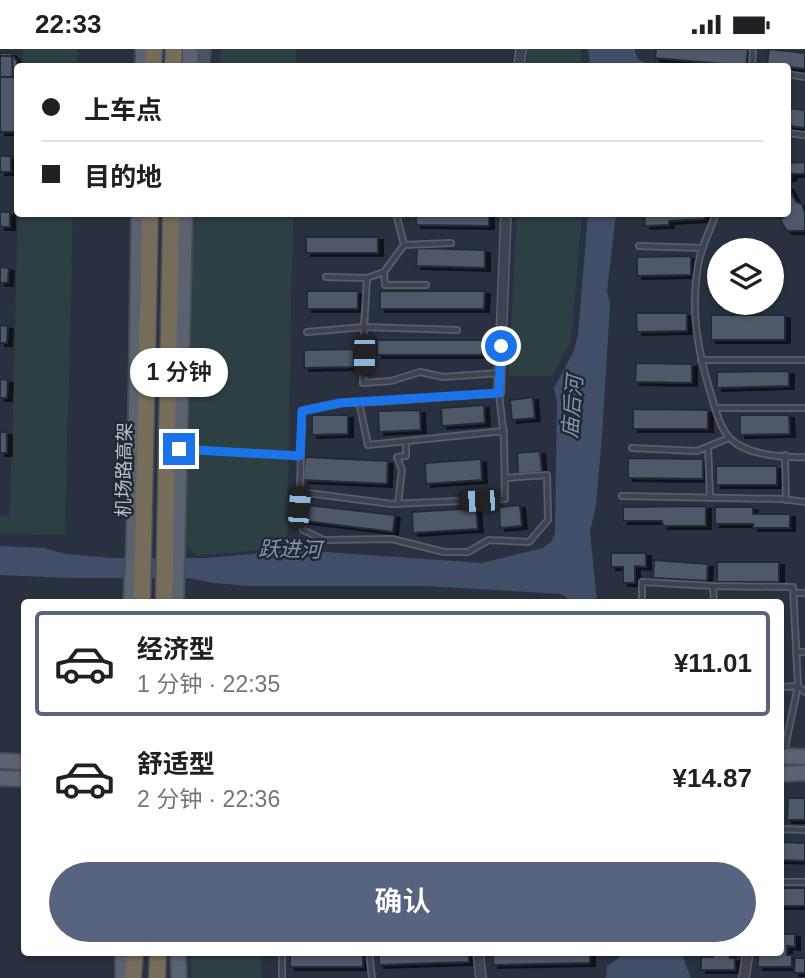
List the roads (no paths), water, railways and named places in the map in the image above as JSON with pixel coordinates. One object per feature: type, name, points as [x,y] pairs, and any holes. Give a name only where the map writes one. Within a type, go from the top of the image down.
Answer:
[{"type":"highway","name":"机场路高架","points":[[142,599],[150,217]]},
{"type":"highway","points":[[164,599],[171,217]]},
{"type":"highway","points":[[134,978],[135,956]]},
{"type":"highway","points":[[157,978],[158,956]]},
{"type":"main road","points":[[131,599],[139,217]]},
{"type":"main road","points":[[176,599],[186,217]]},
{"type":"main road","points":[[784,757],[805,757]]},
{"type":"main road","points":[[0,761],[21,762]]},
{"type":"main road","points":[[784,774],[805,773]]},
{"type":"main road","points":[[0,778],[21,779]]},
{"type":"main road","points":[[122,978],[123,956]]},
{"type":"main road","points":[[178,956],[179,978]]},
{"type":"street","points":[[499,393],[506,217]]},
{"type":"street","points":[[478,956],[481,978]]},
{"type":"street","points":[[744,978],[747,956]]},
{"type":"lane","points":[[397,217],[404,245]]},
{"type":"lane","points":[[715,217],[698,263],[694,306],[701,360],[721,426],[729,438],[747,449],[805,457]]},
{"type":"lane","points":[[404,245],[451,243]]},
{"type":"lane","points":[[326,277],[367,278],[384,272],[404,245]]},
{"type":"lane","points":[[639,246],[703,248]]},
{"type":"lane","points":[[384,272],[385,285],[426,285]]},
{"type":"lane","points":[[367,278],[363,383],[391,381],[420,372],[443,377],[500,373]]},
{"type":"lane","points":[[307,332],[364,327],[457,330]]},
{"type":"lane","points":[[701,360],[805,360]]},
{"type":"lane","points":[[300,492],[398,504],[505,499],[506,478],[499,393],[340,403],[302,411],[299,507],[303,530],[324,540],[392,539],[444,552],[468,552],[489,540],[528,542],[548,520],[547,475],[506,478]]},
{"type":"lane","points":[[359,403],[368,445],[503,431]]},
{"type":"lane","points":[[715,408],[805,408]]},
{"type":"lane","points":[[632,448],[697,451],[729,438]]},
{"type":"lane","points":[[398,504],[402,470],[397,457],[406,456],[406,441]]},
{"type":"lane","points":[[708,447],[710,498]]},
{"type":"lane","points":[[179,449],[300,456]]},
{"type":"lane","points":[[785,456],[786,500]]},
{"type":"lane","points":[[622,496],[805,502]]},
{"type":"lane","points":[[642,599],[642,583],[793,587],[798,687],[784,748]]},
{"type":"lane","points":[[713,586],[714,599]]},
{"type":"lane","points":[[793,593],[805,593]]},
{"type":"lane","points":[[796,652],[805,652]]},
{"type":"lane","points":[[784,687],[798,687],[805,692]]},
{"type":"lane","points":[[784,829],[805,830]]},
{"type":"lane","points":[[784,881],[805,882]]},
{"type":"lane","points":[[282,956],[282,978]]},
{"type":"lane","points":[[369,956],[372,978]]},
{"type":"water","points":[[588,49],[634,49],[638,59],[645,63],[590,63]]},
{"type":"water","name":"庙后河","points":[[588,217],[616,217],[607,291],[610,304],[602,436],[596,504],[590,532],[597,599],[567,599],[560,594],[427,586],[249,586],[188,578],[0,575],[0,546],[44,548],[66,554],[112,558],[207,558],[298,550],[482,563],[543,548],[551,542],[555,533],[557,402],[554,388],[574,351],[578,335]]},
{"type":"water","points":[[621,956],[683,956],[691,978],[606,978],[607,966]]},
{"type":"water label","name":"跃进河","points":[[290,549]]}]
